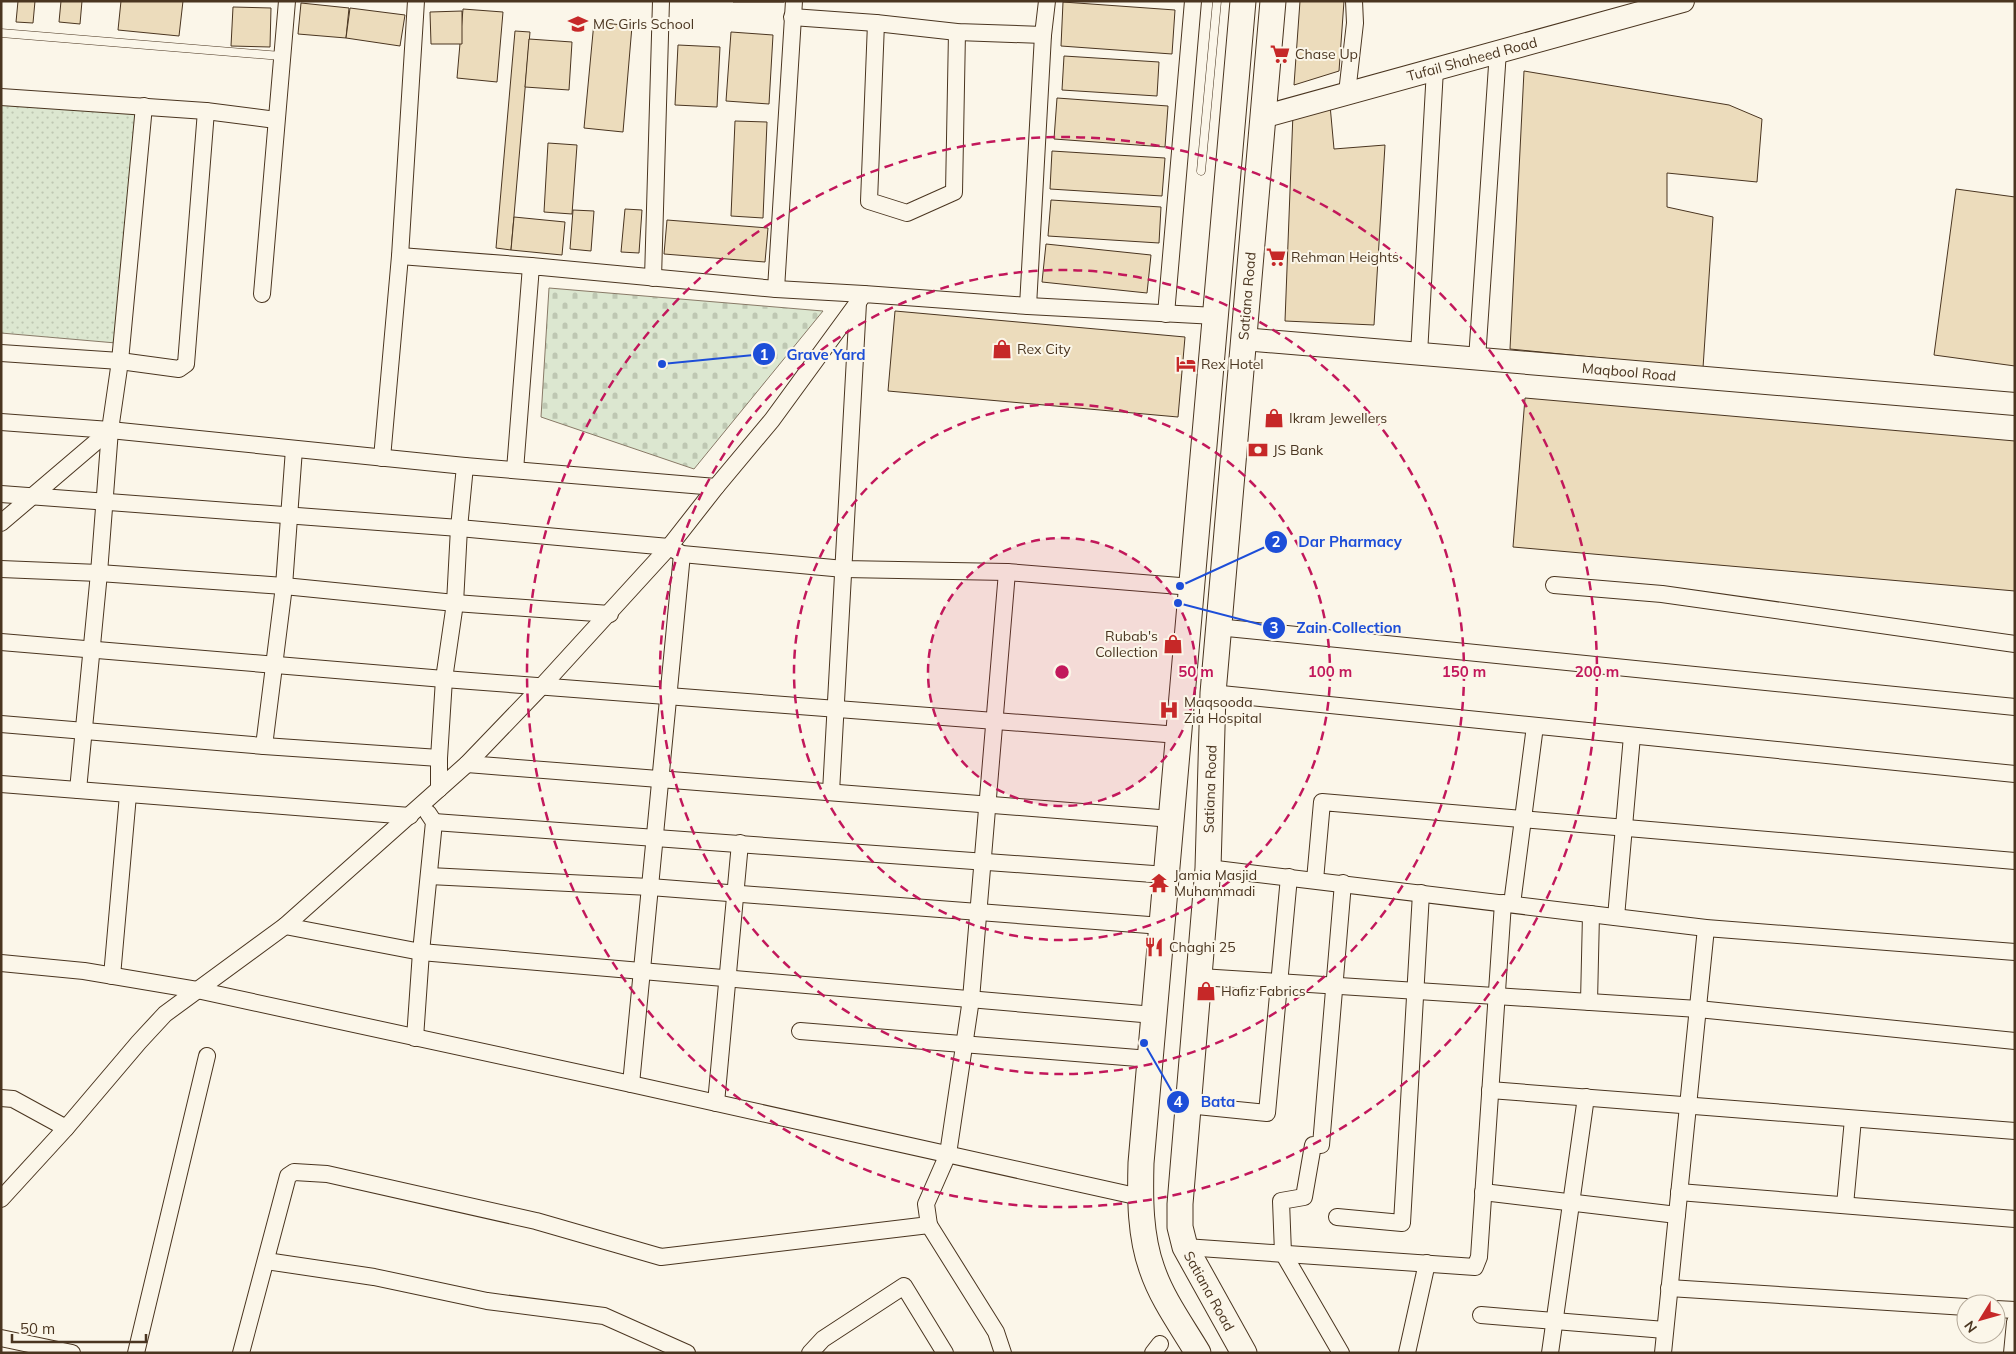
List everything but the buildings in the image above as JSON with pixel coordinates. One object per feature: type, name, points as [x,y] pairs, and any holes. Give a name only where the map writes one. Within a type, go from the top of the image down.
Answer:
[{"type":"main road","points":[[1225,1320],[1195,1347],[1163,1296],[1152,1269],[1145,1237],[1140,1197],[1141,1163],[1243,1]]},
{"type":"main road","name":"Satiana Road","points":[[1244,1353],[1185,1248],[1180,1227],[1180,1204],[1208,868],[1212,693],[1273,1]]},
{"type":"street","points":[[262,294],[287,1]]},
{"type":"street","points":[[382,458],[400,256],[416,1]]},
{"type":"street","points":[[653,278],[662,1]]},
{"type":"street","points":[[1028,306],[1043,35],[1048,1]]},
{"type":"street","points":[[1166,314],[1193,1]]},
{"type":"street","points":[[1346,94],[1355,23],[1354,1]]},
{"type":"street","name":"Tufail Shaheed Road","points":[[1262,117],[1498,51],[1632,8],[1683,1]]},
{"type":"street","points":[[776,290],[793,9],[876,23],[957,32],[1043,35]]},
{"type":"street","points":[[876,23],[869,200],[906,213],[954,192],[957,32]]},
{"type":"street","points":[[1477,359],[1498,51]]},
{"type":"street","points":[[1419,354],[1435,69]]},
{"type":"street","points":[[1,96],[206,111],[276,120]]},
{"type":"street","points":[[78,790],[90,650],[99,573],[110,430],[120,362],[144,106]]},
{"type":"street","points":[[1,353],[120,362],[179,370],[186,364],[206,111]]},
{"type":"street","points":[[400,256],[531,266],[861,298],[1216,316]]},
{"type":"street","points":[[515,470],[531,266]]},
{"type":"street","points":[[1,1199],[66,1128],[165,1014],[285,926],[467,764],[610,614],[676,550],[716,487],[772,420],[861,298]]},
{"type":"street","points":[[831,792],[861,298]]},
{"type":"street","name":"Maqbool Road","points":[[1243,339],[2015,404]]},
{"type":"street","points":[[1,422],[110,430],[465,466],[716,487]]},
{"type":"street","points":[[1,523],[110,430]]},
{"type":"street","points":[[264,746],[284,586],[294,449]]},
{"type":"street","points":[[439,789],[444,679],[455,603],[465,466]]},
{"type":"street","points":[[1,494],[459,528],[844,569],[1007,572],[1192,587]]},
{"type":"street","points":[[631,1084],[668,696],[676,550]]},
{"type":"street","points":[[1,569],[99,573],[284,586],[455,603],[610,614]]},
{"type":"street","points":[[1003,1353],[996,1332],[929,1225],[926,1204],[948,1154],[971,999],[1007,572]]},
{"type":"street","points":[[1554,585],[1662,594],[2015,644]]},
{"type":"street","points":[[1218,627],[2015,707]]},
{"type":"street","points":[[1,642],[444,679],[1179,735]]},
{"type":"street","points":[[1212,693],[2015,774]]},
{"type":"street","points":[[1,724],[264,746],[439,758]]},
{"type":"street","points":[[1185,1248],[1475,1267],[1479,1257],[1496,996],[1507,904],[1522,819],[1535,726]]},
{"type":"street","points":[[1616,917],[1632,736]]},
{"type":"street","points":[[467,764],[1172,819]]},
{"type":"street","points":[[1,784],[128,795],[415,811],[428,814],[434,822],[421,952],[415,1038]]},
{"type":"street","points":[[112,976],[128,795]]},
{"type":"street","points":[[1315,880],[1322,802],[2015,861]]},
{"type":"street","points":[[434,822],[1167,875]]},
{"type":"street","points":[[716,1103],[740,843]]},
{"type":"street","points":[[1208,868],[1706,928],[2015,952]]},
{"type":"street","points":[[429,876],[650,888],[1162,926]]},
{"type":"street","points":[[1187,1105],[1267,1113],[1289,877]]},
{"type":"street","points":[[1341,1353],[1284,1253],[1281,1201],[1304,1197],[1313,1145],[1321,1145],[1343,884]]},
{"type":"street","points":[[1337,1218],[1402,1223],[1421,893]]},
{"type":"street","points":[[1589,1002],[1591,914]]},
{"type":"street","points":[[285,926],[421,952],[1154,1015]]},
{"type":"street","points":[[1663,1353],[1706,928]]},
{"type":"street","points":[[1,963],[84,971],[197,990],[1140,1197]]},
{"type":"street","points":[[1200,977],[1698,1010],[2015,1041]]},
{"type":"street","points":[[800,1031],[1150,1059]]},
{"type":"street","points":[[136,1353],[206,1056]]},
{"type":"street","points":[[1490,1090],[2015,1131]]},
{"type":"street","points":[[1550,1353],[1586,1097]]},
{"type":"street","points":[[1,1098],[13,1099],[66,1128]]},
{"type":"street","points":[[1845,1205],[1853,1119]]},
{"type":"street","points":[[241,1353],[288,1176],[294,1172],[327,1174],[536,1221],[661,1257],[929,1225]]},
{"type":"street","points":[[1483,1192],[1677,1216]]},
{"type":"street","points":[[1679,1192],[2015,1219]]},
{"type":"street","points":[[266,1261],[374,1277],[487,1301],[604,1316],[687,1353]]},
{"type":"street","points":[[1407,1353],[1427,1263]]},
{"type":"street","points":[[810,1353],[823,1339],[904,1286],[945,1353]]},
{"type":"street","points":[[1669,1288],[1956,1306]]},
{"type":"street","points":[[1481,1315],[1665,1330]]},
{"type":"street","points":[[2012,1353],[2015,1322]]},
{"type":"street","points":[[1,1338],[72,1353]]},
{"type":"lane","points":[[1201,171],[1217,1]]},
{"type":"lane","points":[[1,33],[281,56]]},
{"type":"green space","points":[[1,97],[136,106],[116,343],[1,333]]},
{"type":"green space","points":[[549,288],[823,311],[694,469],[541,417]]},
{"type":"place","name":"MC Girls School","points":[[578,24]]},
{"type":"place","name":"Chase Up","points":[[1280,54]]},
{"type":"place","name":"Rehman Heights","points":[[1276,257]]},
{"type":"place","name":"Rex City","points":[[1002,349]]},
{"type":"place","name":"Grave Yard","points":[[662,364]]},
{"type":"place","name":"Rex Hotel","points":[[1186,364]]},
{"type":"place","name":"Ikram Jewellers","points":[[1274,418]]},
{"type":"place","name":"JS Bank","points":[[1258,450]]},
{"type":"place","name":"Dar Pharmacy","points":[[1180,586]]},
{"type":"place","name":"Zain Collection","points":[[1178,603]]},
{"type":"place","name":"Rubab's Collection","points":[[1173,644]]},
{"type":"place","name":"Maqsooda Zia Hospital","points":[[1169,710]]},
{"type":"place","name":"Jamia Masjid Muhammadi","points":[[1159,883]]},
{"type":"place","name":"Chaghi 25","points":[[1154,947]]},
{"type":"place","name":"Hafiz Fabrics","points":[[1206,991]]},
{"type":"place","name":"Bata","points":[[1144,1043]]}]
